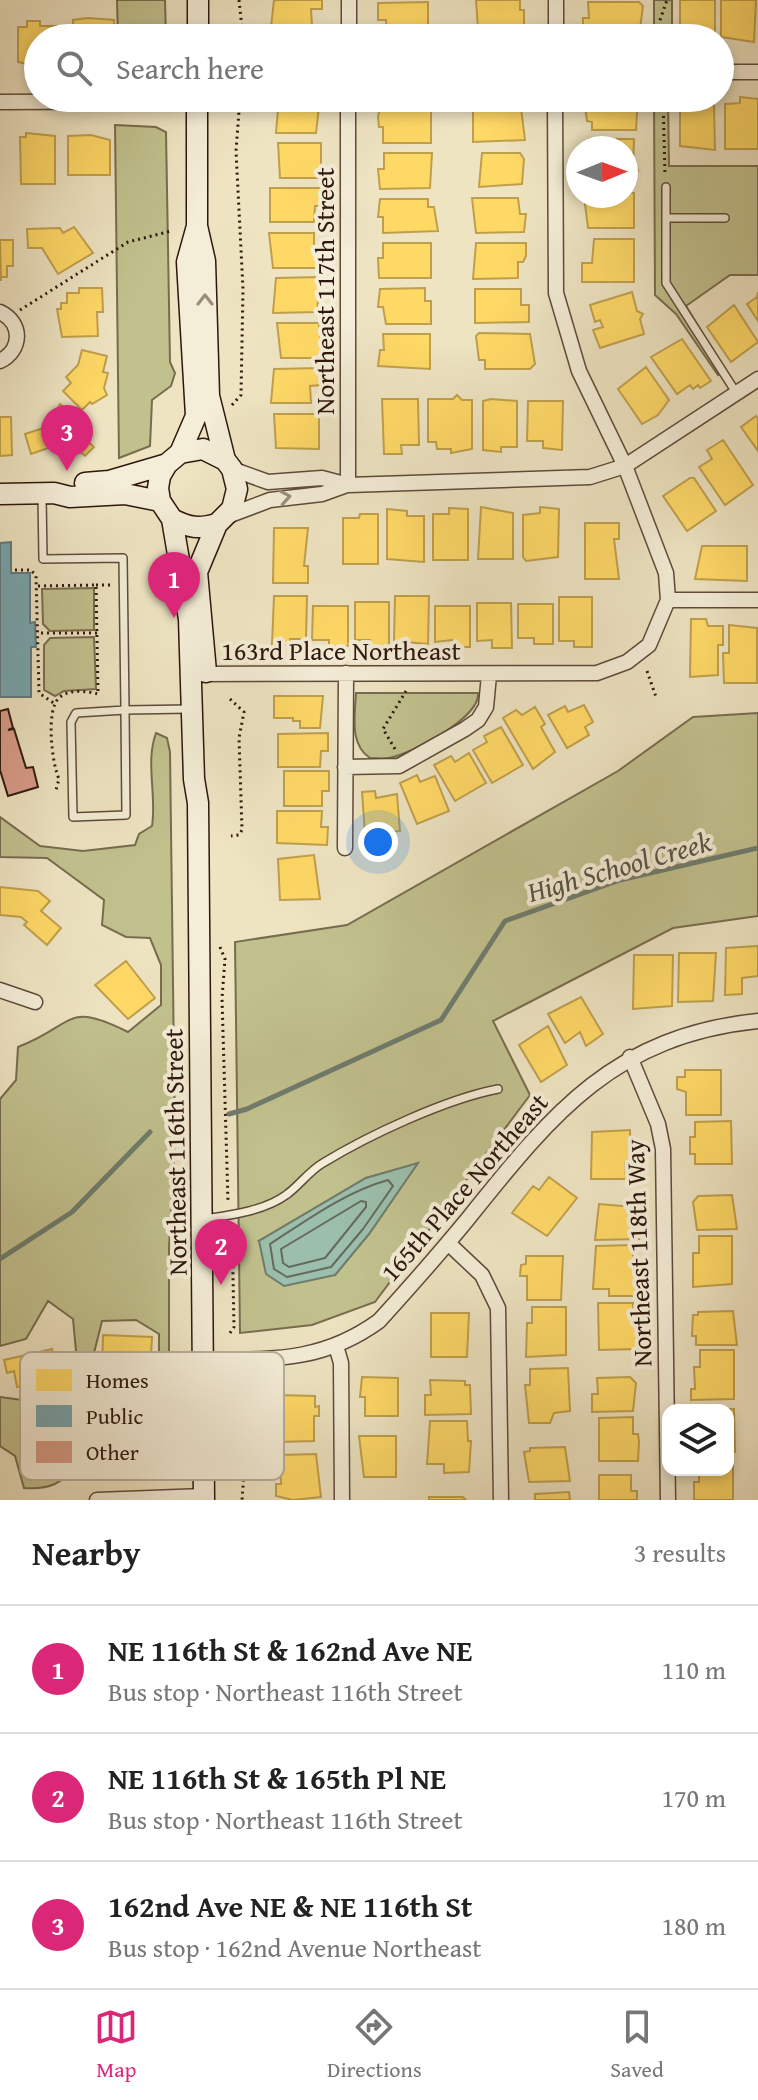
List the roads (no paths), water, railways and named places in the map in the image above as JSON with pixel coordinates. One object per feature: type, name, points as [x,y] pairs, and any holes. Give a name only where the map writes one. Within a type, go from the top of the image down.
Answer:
[{"type":"street","points":[[198,0],[198,24]]},
{"type":"street","points":[[349,0],[349,24]]},
{"type":"street","points":[[556,0],[556,24]]},
{"type":"street","points":[[734,72],[758,72]]},
{"type":"street","points":[[0,102],[24,102]]},
{"type":"street","name":"Northeast 116th Street","points":[[197,112],[197,226],[205,261],[209,396],[237,489],[232,509],[221,521],[197,572],[199,674],[206,779],[198,803]]},
{"type":"street","name":"Northeast 117th Street","points":[[348,112],[348,485]]},
{"type":"street","points":[[555,112],[556,293],[579,371],[625,466],[666,573],[668,600],[758,600]]},
{"type":"street","name":"Northeast 116th Street","points":[[197,226],[187,262],[196,416],[158,488],[160,501],[172,519],[182,561],[199,674],[192,709],[194,779],[198,803],[203,1352]]},
{"type":"street","points":[[0,312],[13,322],[18,337],[13,352],[0,361]]},
{"type":"street","points":[[48,493],[66,485],[109,481],[203,449],[268,482],[322,478],[348,485],[590,477],[625,466],[758,379]]},
{"type":"street","points":[[172,519],[186,527],[202,528],[270,500],[322,494],[348,485]]},
{"type":"street","points":[[0,494],[48,493],[70,497],[125,494],[160,501]]},
{"type":"street","name":"163rd Place Northeast","points":[[199,674],[597,673],[627,662],[649,645],[668,600]]},
{"type":"street","points":[[345,848],[346,673]]},
{"type":"street","name":"163rd Place Northeast","points":[[345,767],[404,763],[478,720],[486,707],[489,675]]},
{"type":"street","points":[[0,990],[35,1002]]},
{"type":"street","name":"165th Place Northeast","points":[[284,1359],[336,1346],[379,1321],[448,1243],[533,1137],[594,1080],[630,1057],[689,1034],[758,1021]]},
{"type":"street","name":"Northeast 118th Way","points":[[630,1057],[658,1124],[663,1149],[668,1500]]},
{"type":"street","points":[[448,1243],[482,1275],[498,1308],[501,1500]]},
{"type":"street","points":[[336,1346],[341,1363],[342,1500]]},
{"type":"street","points":[[97,1500],[204,1498]]},
{"type":"lane","points":[[666,187],[666,283],[737,394]]},
{"type":"lane","points":[[666,218],[725,218]]},
{"type":"lane","points":[[48,493],[43,559],[123,558],[125,710],[126,815],[73,817],[71,722],[76,713],[86,710],[125,710],[192,709]]},
{"type":"lane","points":[[202,1220],[242,1213],[284,1197],[319,1164],[474,1093],[498,1089]]},
{"type":"water","points":[[418,1163],[369,1234],[335,1275],[284,1286],[266,1274],[259,1241],[366,1178]]},
{"type":"waterway","name":"High School Creek","points":[[229,1114],[247,1109],[441,1020],[505,921],[620,880],[758,848]]},
{"type":"waterway","name":"High School Creek","points":[[0,1259],[72,1212],[150,1132]]},
{"type":"place","name":"162nd Ave NE & NE 116th St","points":[[67,471]]},
{"type":"place","name":"NE 116th St & 162nd Ave NE","points":[[174,618]]},
{"type":"place","name":"NE 116th St & 165th Pl NE","points":[[221,1285]]}]
